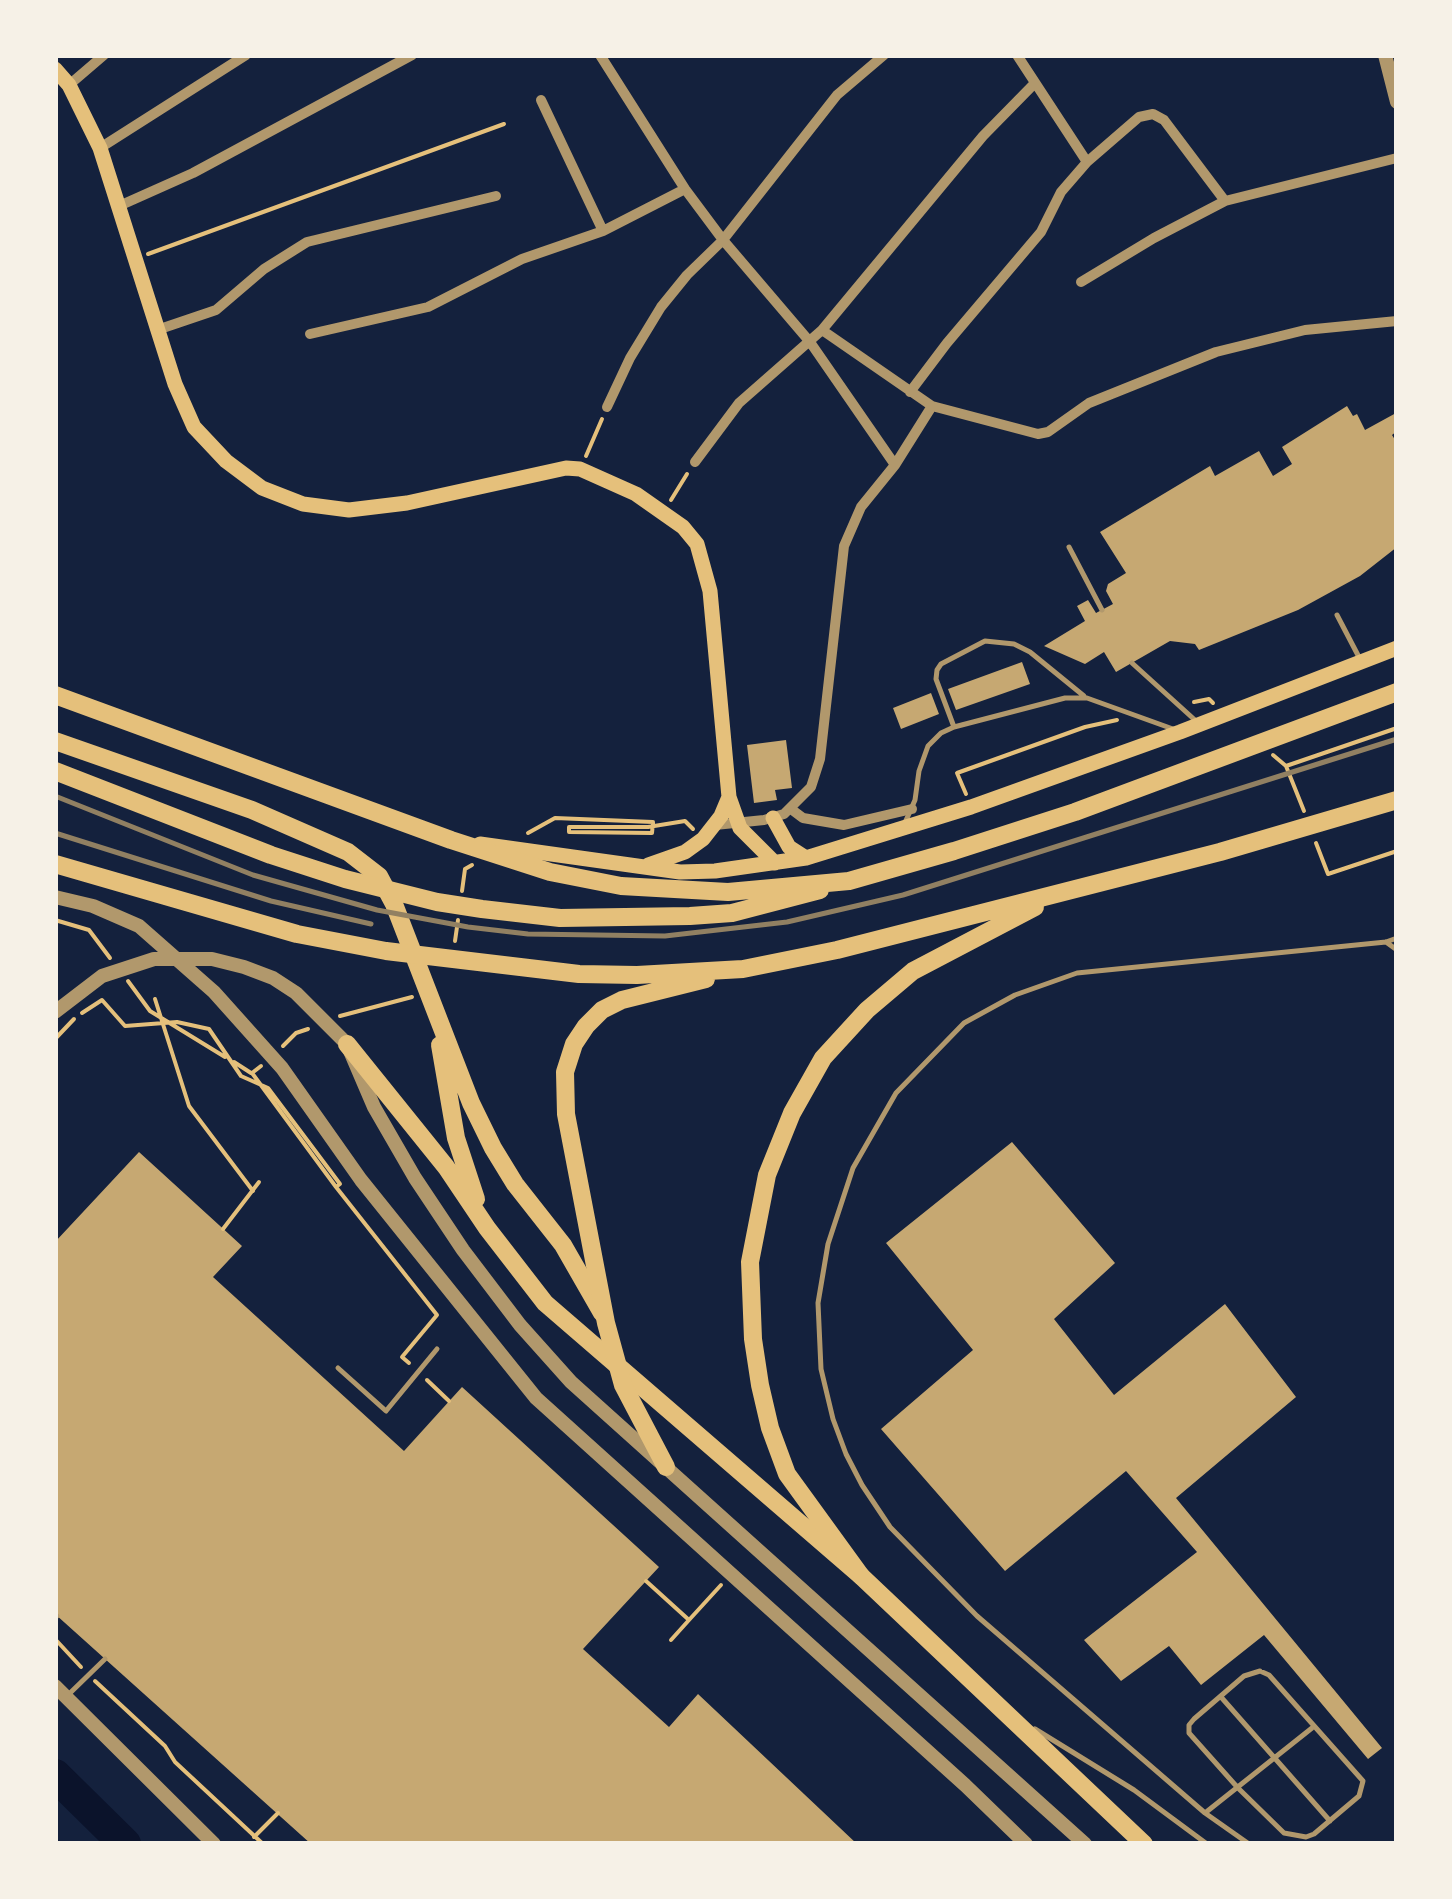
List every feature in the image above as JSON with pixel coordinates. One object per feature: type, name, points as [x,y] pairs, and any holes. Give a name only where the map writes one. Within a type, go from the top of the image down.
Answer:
[{"type":"main road","points":[[55,69],[69,85],[100,148],[175,384],[194,426],[226,460],[262,488],[303,504],[349,510],[407,503],[547,472],[580,469],[636,494],[683,526],[696,544],[710,592],[729,798],[747,838],[776,863]]},
{"type":"main road","points":[[450,840],[639,868],[715,871],[806,858],[901,830],[1180,732],[1397,648]]},
{"type":"main road","points":[[55,771],[271,855],[437,902],[560,918],[690,916],[732,913],[791,900],[1075,812],[1397,692]]},
{"type":"main road","points":[[55,695],[450,840],[550,872],[620,886],[728,892],[850,881]]},
{"type":"main road","points":[[55,741],[252,810],[324,840],[359,860],[386,887],[471,1104],[493,1148],[563,1245],[606,1322]]},
{"type":"main road","points":[[639,868],[685,852],[703,839],[729,798]]},
{"type":"main road","points":[[666,1467],[623,1385],[606,1322],[566,1114],[565,1072],[574,1044],[602,1010],[622,1000],[837,950],[1220,852],[1397,800]]},
{"type":"main road","points":[[772,818],[788,848],[806,858]]},
{"type":"main road","points":[[55,868],[297,934],[386,951],[598,974],[743,970]]},
{"type":"main road","points":[[861,1576],[787,1474],[760,1386],[751,1321],[750,1262],[767,1175],[792,1112],[823,1058],[867,1010],[913,971],[1062,893]]},
{"type":"main road","points":[[431,999],[456,1138],[487,1228]]},
{"type":"main road","points":[[347,1044],[446,1168],[545,1303],[861,1576],[1144,1844]]},
{"type":"street","points":[[69,85],[104,55]]},
{"type":"street","points":[[100,148],[246,55]]},
{"type":"street","points":[[119,206],[194,173],[412,55]]},
{"type":"street","points":[[600,55],[685,188],[723,240],[810,342],[896,465]]},
{"type":"street","points":[[607,407],[660,307],[723,240],[837,94],[884,55]]},
{"type":"street","points":[[1018,55],[1087,162]]},
{"type":"street","points":[[1384,55],[1397,102]]},
{"type":"street","points":[[695,462],[739,403],[822,330],[983,136],[1034,84]]},
{"type":"street","points":[[541,100],[603,231]]},
{"type":"street","points":[[910,392],[947,342],[1041,232],[1061,192],[1087,162],[1139,117],[1153,114],[1164,120],[1226,201]]},
{"type":"street","points":[[1081,282],[1226,201],[1397,158]]},
{"type":"street","points":[[310,334],[428,307],[522,260],[603,231],[685,188]]},
{"type":"street","points":[[157,330],[216,310],[264,269],[308,242],[496,196]]},
{"type":"street","points":[[822,330],[932,406],[1038,434],[1048,432],[1089,403],[1216,352],[1305,330],[1397,321]]},
{"type":"street","points":[[715,825],[772,818],[806,794],[817,775],[844,546],[861,507],[896,465],[932,406]]},
{"type":"street","points":[[791,808],[803,818],[844,826],[912,809]]},
{"type":"street","points":[[55,897],[118,915],[170,950],[214,992],[282,1068],[362,1180],[536,1398],[1026,1844]]},
{"type":"street","points":[[55,1012],[102,976],[154,958],[212,959],[273,978],[296,993],[347,1044],[374,1107],[415,1178],[520,1325],[572,1382],[1084,1844]]},
{"type":"street","points":[[60,1691],[214,1844]]},
{"type":"lane","points":[[1069,547],[1102,610]]},
{"type":"lane","points":[[1337,615],[1362,662]]},
{"type":"lane","points":[[954,727],[936,680],[938,670],[941,664],[985,641],[1014,644],[1030,652],[1087,698]]},
{"type":"lane","points":[[1132,663],[1199,724]]},
{"type":"lane","points":[[901,830],[912,809],[928,746],[954,727],[1065,698],[1087,698],[1118,706],[1180,732]]},
{"type":"lane","points":[[1250,1844],[1206,1813],[977,1616],[890,1527],[862,1485],[833,1420],[821,1369],[818,1303],[828,1244],[853,1168],[896,1093],[964,1023],[1015,995],[1077,973],[1397,938]]},
{"type":"lane","points":[[1386,942],[1397,950]]},
{"type":"lane","points":[[338,1368],[386,1411],[437,1349]]},
{"type":"lane","points":[[60,1691],[90,1676],[105,1659]]},
{"type":"lane","points":[[1260,1670],[1269,1675],[1312,1728],[1363,1782],[1359,1796],[1314,1834],[1295,1837],[1284,1833],[1238,1788],[1189,1733],[1194,1718],[1244,1676],[1260,1670]]},
{"type":"lane","points":[[1221,1697],[1330,1821]]},
{"type":"lane","points":[[1002,1710],[1134,1790],[1206,1844]]},
{"type":"lane","points":[[1206,1813],[1312,1728]]},
{"type":"path","points":[[134,258],[504,124]]},
{"type":"path","points":[[580,469],[607,407]]},
{"type":"path","points":[[664,512],[695,462]]},
{"type":"path","points":[[1286,766],[1397,728]]},
{"type":"path","points":[[648,828],[685,821],[703,839]]},
{"type":"path","points":[[1328,874],[1397,851]]},
{"type":"path","points":[[55,920],[89,930],[150,1010],[252,1073]]},
{"type":"path","points":[[155,999],[189,1106],[252,1192]]},
{"type":"path","points":[[55,1038],[76,1017],[102,1000],[125,1026],[177,1022],[209,1028],[242,1076],[268,1088],[340,1184],[336,1187],[438,1315],[402,1357]]},
{"type":"path","points":[[223,1229],[260,1182]]},
{"type":"path","points":[[646,1581],[689,1620]]},
{"type":"path","points":[[671,1640],[721,1585]]},
{"type":"path","points":[[55,1639],[165,1746],[174,1762],[263,1844]]},
{"type":"path","points":[[254,1838],[278,1812]]},
{"type":"building","points":[[1347,406],[1353,416],[1357,414],[1365,430],[1396,413],[1397,431],[1392,435],[1397,443],[1397,547],[1360,576],[1298,610],[1199,650],[1195,644],[1170,641],[1116,672],[1104,652],[1085,664],[1044,646],[1085,621],[1077,606],[1088,600],[1096,613],[1113,604],[1106,591],[1108,584],[1126,573],[1100,532],[1210,466],[1215,476],[1259,451],[1273,476],[1292,464],[1282,447]]},
{"type":"building","points":[[1022,662],[1030,684],[956,710],[948,689]]},
{"type":"building","points":[[931,693],[939,714],[901,729],[893,708]]},
{"type":"building","points":[[786,740],[792,788],[775,790],[777,800],[754,803],[747,745]]},
{"type":"building","points":[[1012,1142],[1115,1263],[1054,1319],[1114,1395],[1225,1304],[1296,1397],[1176,1498],[1382,1748],[1368,1759],[1264,1635],[1201,1685],[1169,1646],[1121,1681],[1084,1640],[1197,1552],[1126,1471],[1005,1571],[881,1429],[973,1350],[886,1243]]},
{"type":"building","points":[[139,1152],[242,1246],[213,1277],[404,1451],[462,1387],[659,1567],[583,1649],[669,1727],[698,1694],[857,1844],[311,1844],[55,1614],[55,1242]]},
{"type":"waterway","points":[[55,1775],[125,1844]]},
{"type":"railway","points":[[55,796],[253,875],[377,910],[528,934],[665,936],[787,922],[903,895],[1397,739]]},
{"type":"railway","points":[[55,833],[271,901],[371,924]]}]
